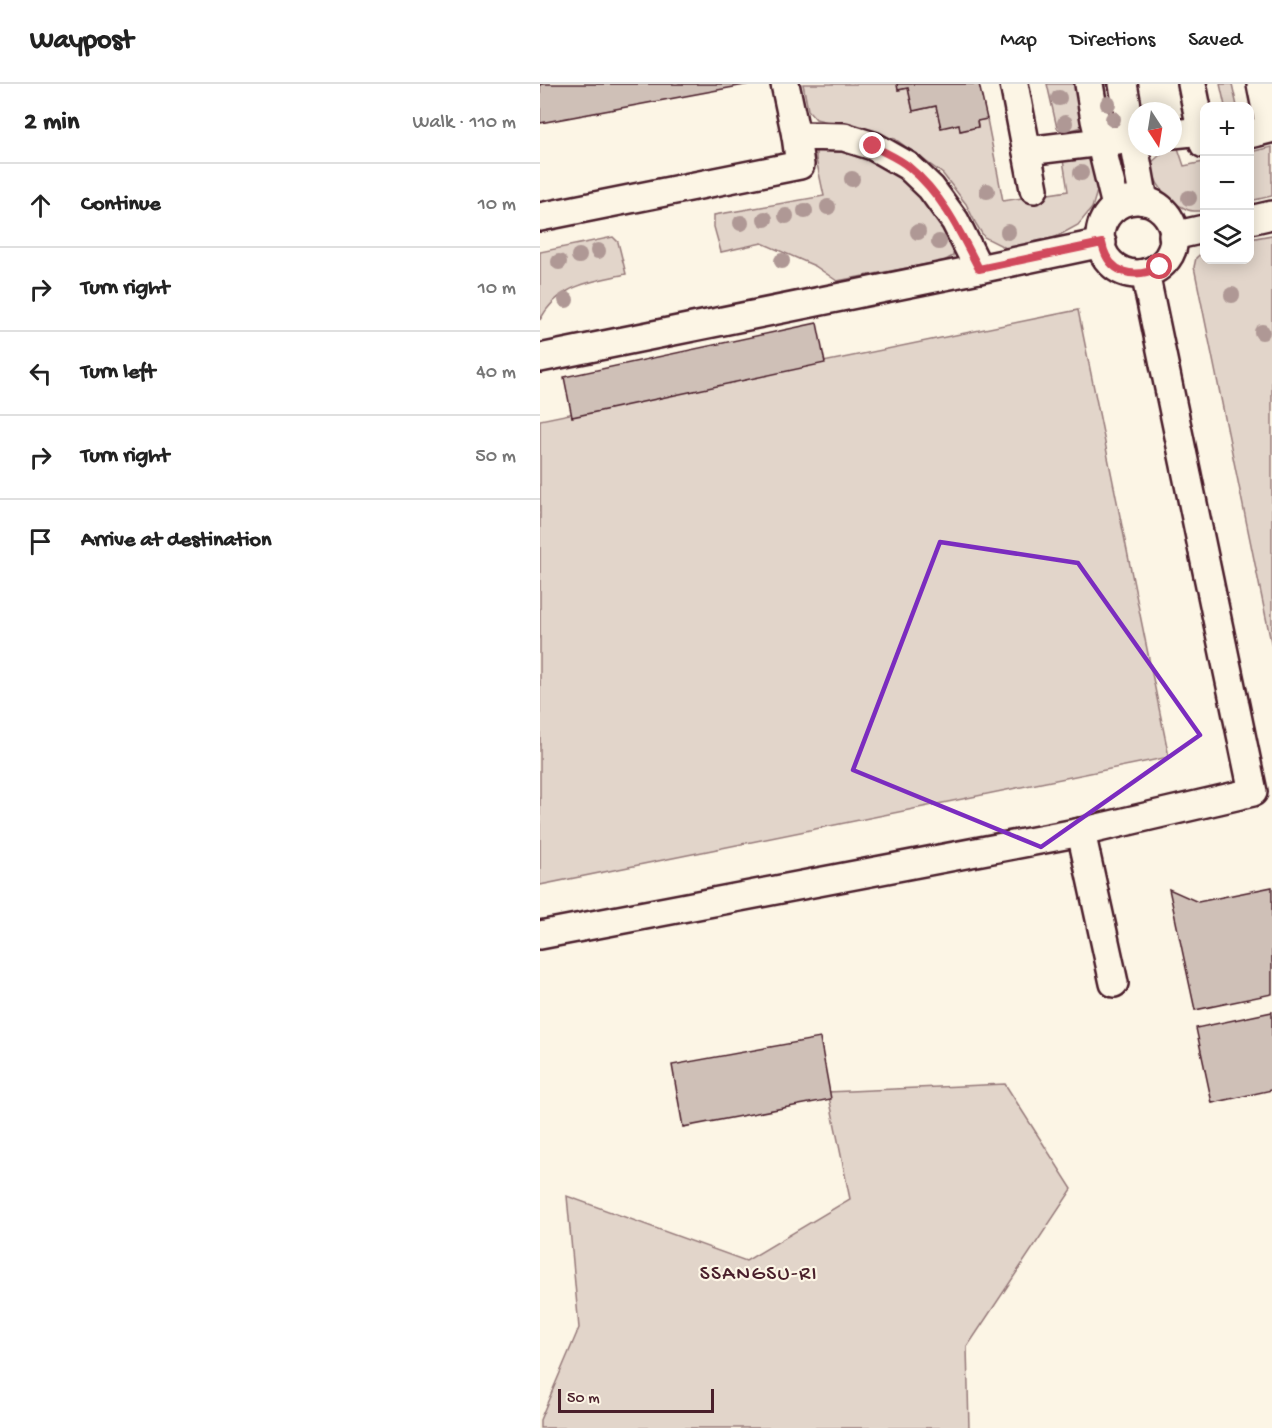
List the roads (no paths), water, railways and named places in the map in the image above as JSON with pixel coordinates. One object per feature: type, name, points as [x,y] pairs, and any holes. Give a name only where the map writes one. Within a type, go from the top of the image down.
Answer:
[{"type":"street","points":[[540,217],[800,165],[785,84]]},
{"type":"street","points":[[1014,84],[1034,189]]},
{"type":"street","points":[[1089,84],[1095,120],[1116,206]]},
{"type":"street","points":[[1123,84],[1128,106]]},
{"type":"street","points":[[1192,84],[1200,123]]},
{"type":"street","points":[[1254,133],[1270,129],[1261,84]]},
{"type":"street","points":[[1182,135],[1200,137]]},
{"type":"street","points":[[796,136],[844,137],[873,146],[908,166],[931,188],[955,221],[979,269]]},
{"type":"street","points":[[1027,151],[1128,139]]},
{"type":"street","points":[[1138,156],[1144,201]]},
{"type":"street","points":[[1138,199],[1144,201],[1149,201],[1168,215],[1173,225],[1173,248],[1160,267],[1145,273],[1124,272],[1104,255],[1100,230],[1105,218],[1116,206],[1138,199]]},
{"type":"street","points":[[1254,219],[1272,215]]},
{"type":"street","points":[[1173,236],[1200,230]]},
{"type":"street","points":[[540,358],[1102,243]]},
{"type":"street","points":[[540,935],[1082,832],[1253,792],[1145,273]]},
{"type":"street","points":[[1082,832],[1114,983]]},
{"type":"district","name":"SSANGSU-RI","points":[[759,1275]]}]
